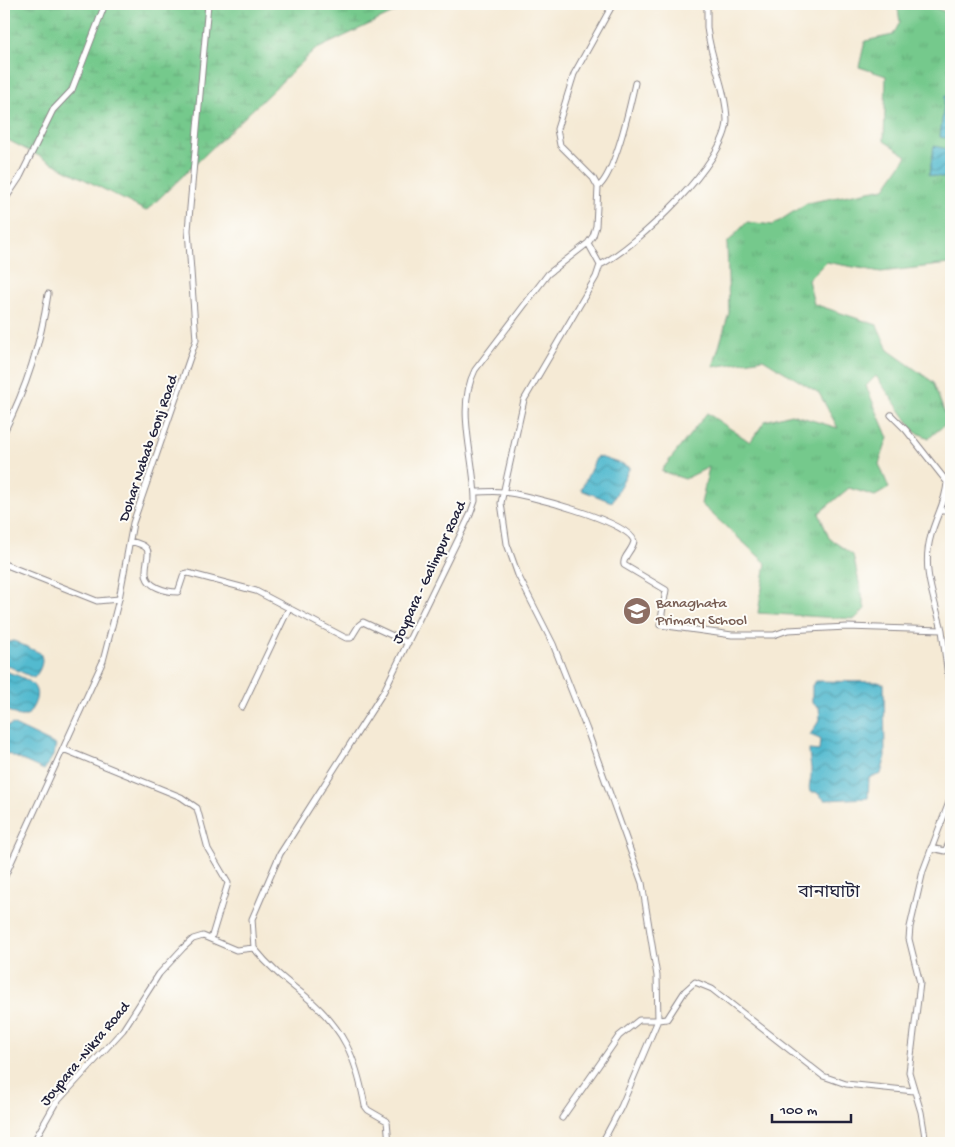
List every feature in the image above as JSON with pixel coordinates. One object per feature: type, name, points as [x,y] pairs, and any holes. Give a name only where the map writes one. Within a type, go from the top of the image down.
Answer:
[{"type":"street","points":[[4,200],[20,177],[53,110],[72,90],[105,4]]},
{"type":"street","name":"Dohar Nabab Gonj Road","points":[[4,878],[103,661],[119,599],[133,523],[196,340],[194,292],[188,252],[188,230],[208,4]]},
{"type":"street","points":[[600,265],[588,243],[596,226],[598,187],[593,178],[560,145],[557,129],[574,74],[612,4]]},
{"type":"street","points":[[602,1143],[621,1107],[658,1020],[657,976],[642,883],[587,730],[553,644],[518,575],[506,544],[501,503],[502,492],[524,400],[541,369],[558,345],[596,277],[600,265],[618,256],[635,242],[682,197],[705,167],[726,131],[727,119],[720,78],[707,27],[707,4]]},
{"type":"street","points":[[598,187],[605,180],[615,156],[635,83]]},
{"type":"street","name":"Joypara - Galimpur Road","points":[[254,948],[252,919],[280,854],[363,727],[408,643],[476,500],[466,401],[468,383],[534,290],[548,274],[588,243]]},
{"type":"street","points":[[4,432],[19,401],[34,358],[43,326],[48,294]]},
{"type":"street","points":[[891,415],[906,430],[947,482],[941,511],[931,534],[926,560],[928,582],[942,630],[951,700]]},
{"type":"street","points":[[475,492],[502,492],[589,514],[633,537],[633,547],[623,561],[632,571],[666,590],[660,626],[732,635],[774,635],[788,630],[847,627],[942,630]]},
{"type":"street","points":[[941,511],[951,511]]},
{"type":"street","points":[[130,541],[143,545],[148,550],[149,558],[146,574],[149,582],[156,587],[178,592],[184,574],[188,573],[256,591],[346,638],[351,638],[363,622],[408,643]]},
{"type":"street","points":[[4,564],[97,600],[119,599]]},
{"type":"street","points":[[242,707],[289,608]]},
{"type":"street","points":[[63,750],[181,797],[197,808],[208,849],[228,883],[211,939],[236,950],[254,948],[272,971],[326,1016],[344,1040],[359,1070],[365,1106],[368,1110],[388,1121],[389,1143]]},
{"type":"street","points":[[926,1143],[921,1112],[910,1072],[914,1016],[920,983],[910,938],[910,927],[915,900],[931,848],[951,797]]},
{"type":"street","points":[[931,848],[945,851],[951,839]]},
{"type":"street","name":"Joypara -Nikra Road","points":[[33,1143],[55,1104],[124,1030],[159,974],[193,939],[203,936],[211,939]]},
{"type":"street","points":[[562,1118],[619,1036],[640,1020],[667,1020],[685,991],[695,982],[705,985],[823,1076],[846,1084],[914,1091]]},
{"type":"green space","points":[[4,4],[412,4],[315,50],[146,211],[4,138]]},
{"type":"green space","points":[[879,4],[925,4],[951,14],[951,252],[949,264],[881,272],[826,262],[808,280],[814,304],[877,325],[888,350],[933,382],[948,422],[929,438],[915,432],[876,376],[866,386],[888,438],[879,464],[889,488],[875,496],[849,488],[819,513],[829,538],[853,555],[865,609],[855,619],[758,613],[766,563],[701,504],[709,467],[685,479],[661,471],[707,413],[750,442],[765,421],[791,414],[838,428],[819,393],[763,359],[713,367],[729,313],[727,243],[747,222],[773,225],[807,203],[885,188],[907,156],[884,141],[886,76],[859,67],[865,41],[893,35],[900,22],[898,9]]},
{"type":"water","points":[[945,96],[951,97],[951,139],[940,137]]},
{"type":"water","points":[[934,146],[951,150],[951,179],[929,175]]},
{"type":"water","points":[[597,456],[630,467],[612,502],[581,490]]},
{"type":"water","points":[[14,641],[40,653],[42,659],[41,666],[34,678],[4,664],[6,643]]},
{"type":"water","points":[[4,671],[22,677],[34,686],[36,698],[27,716],[19,716],[4,709]]},
{"type":"water","points":[[816,681],[878,682],[884,684],[885,759],[881,774],[869,778],[868,798],[825,800],[816,792],[810,792],[809,750],[819,751],[820,739],[810,735],[820,719],[819,707],[812,703],[812,685]]},
{"type":"water","points":[[12,724],[56,745],[53,756],[44,770],[4,752],[4,728]]},
{"type":"place","name":"Banaghata Primary School","points":[[637,611]]},
{"type":"district","name":"বানাঘাটা","points":[[829,891]]}]
